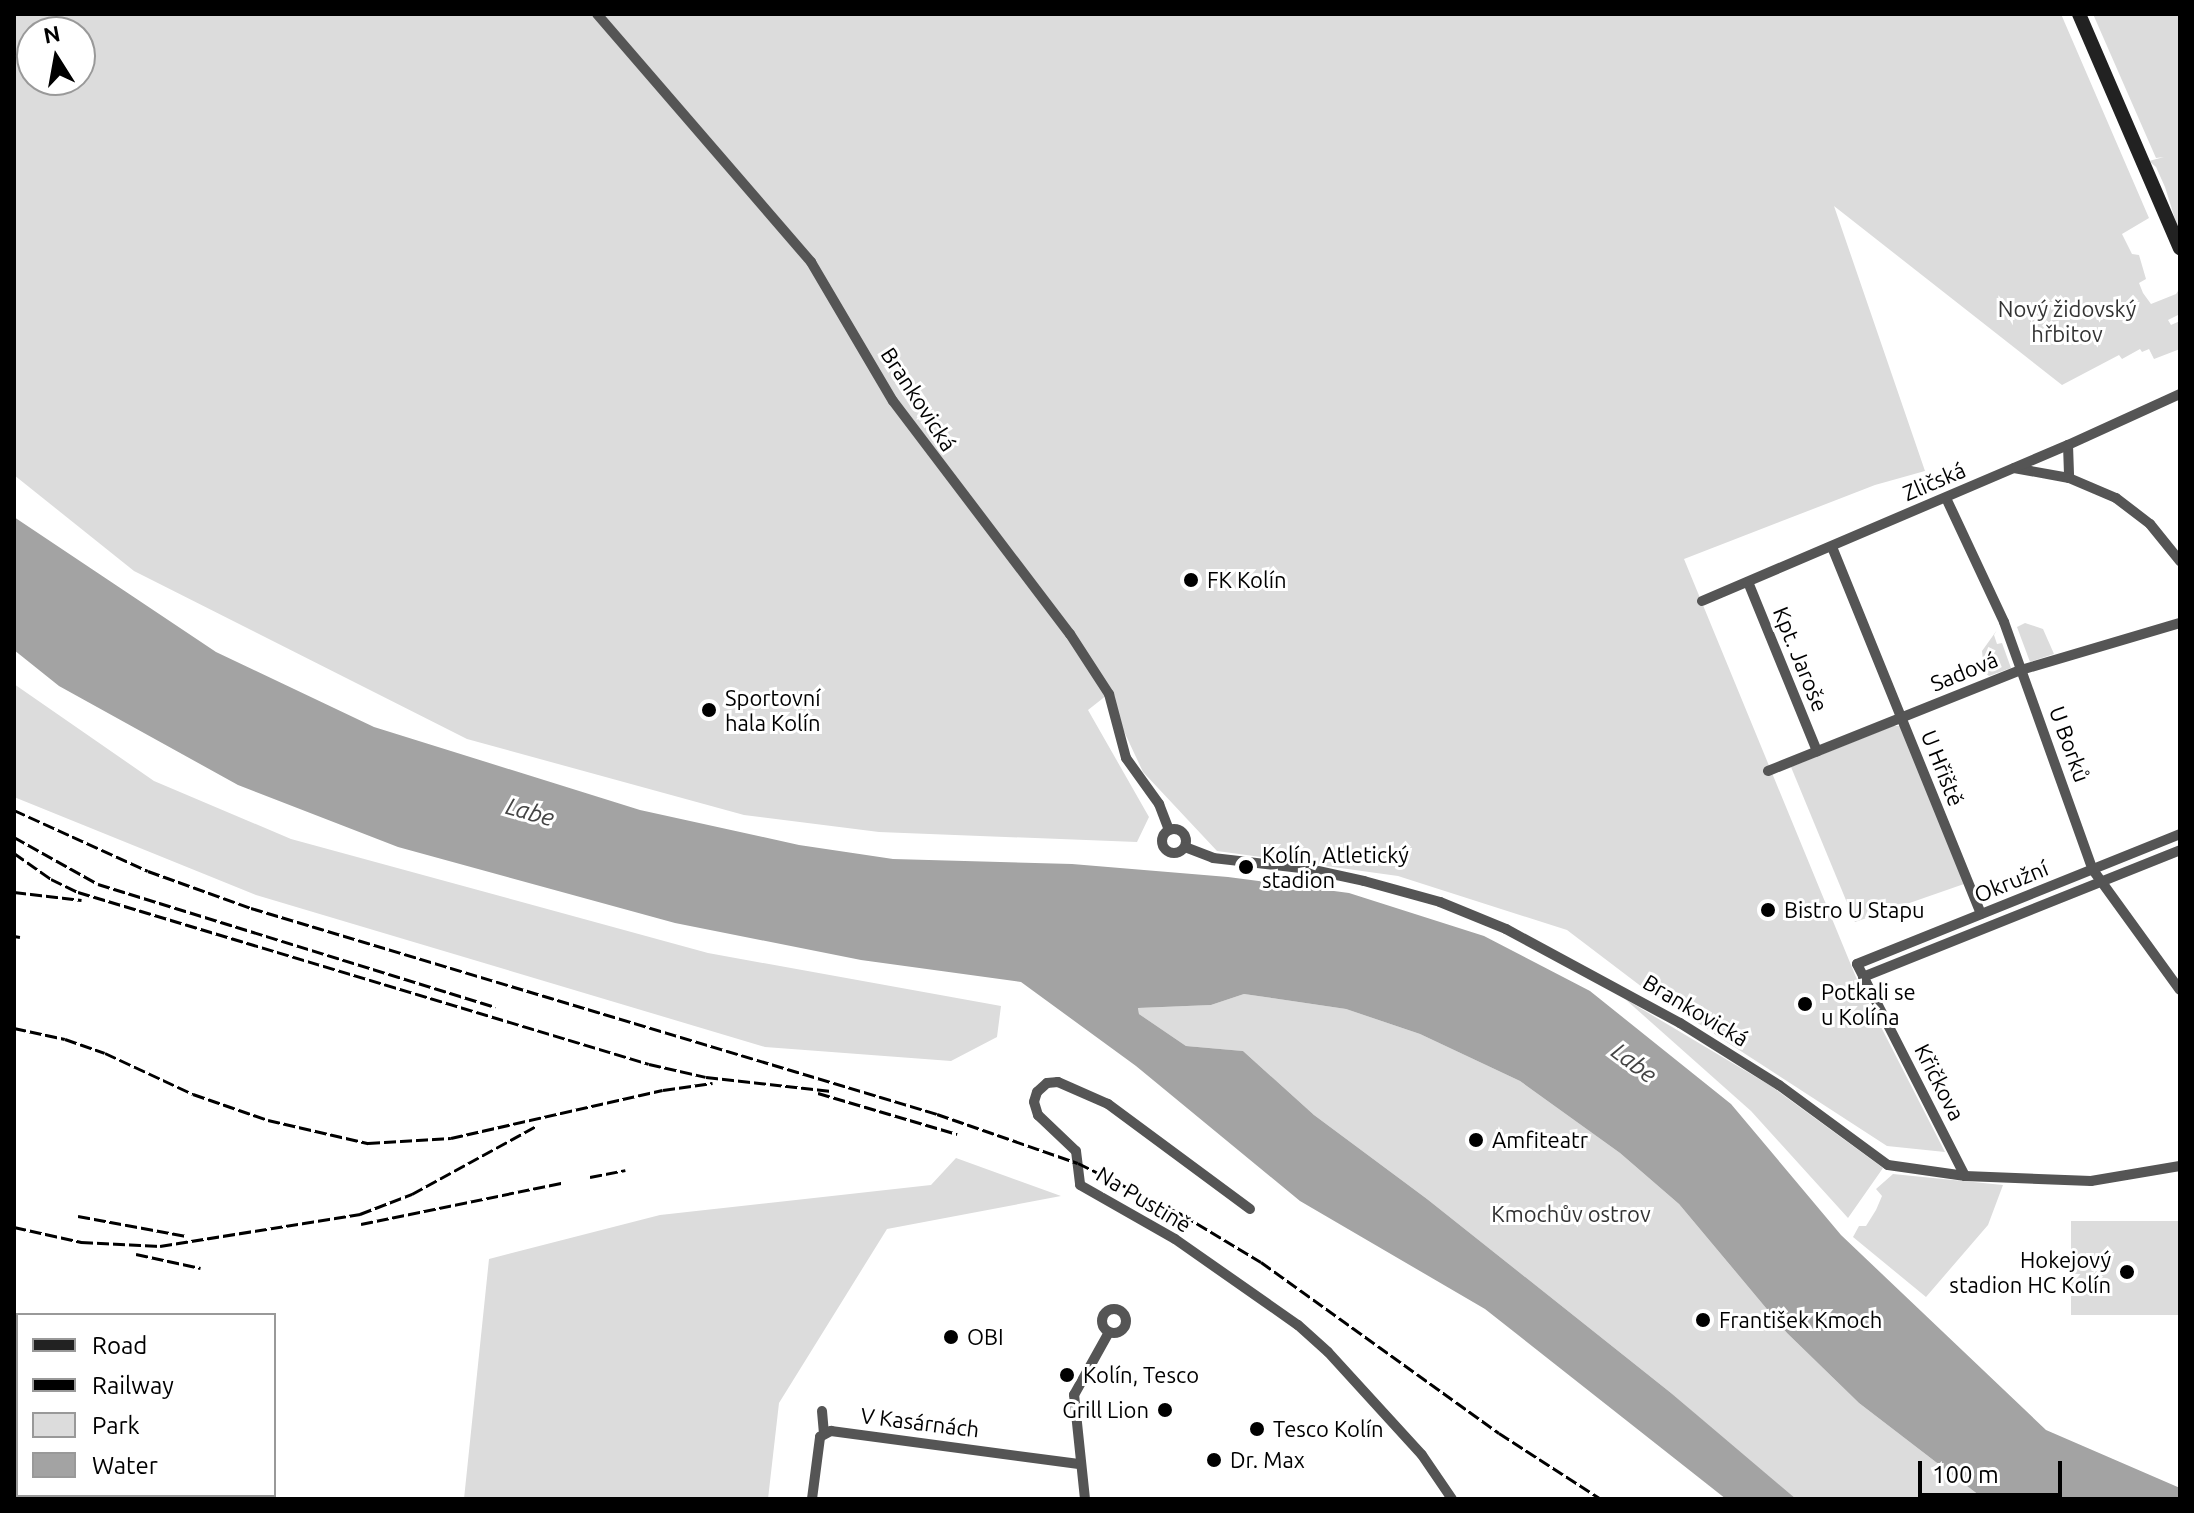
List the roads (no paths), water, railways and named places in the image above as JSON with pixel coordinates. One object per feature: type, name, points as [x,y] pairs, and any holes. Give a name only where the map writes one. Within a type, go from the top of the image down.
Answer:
[{"type":"street","name":"Brankovická","points":[[597,14],[811,262],[893,401],[1086,658],[1109,694],[1126,758],[1159,804],[1169,830]]},
{"type":"street","points":[[2079,14],[2180,248]]},
{"type":"street","name":"Zličská","points":[[1702,601],[1946,498],[2180,394]]},
{"type":"street","points":[[2068,445],[2069,478]]},
{"type":"street","points":[[2014,468],[2069,478],[2116,498],[2138,513],[2162,536],[2180,561]]},
{"type":"street","name":"U Borků","points":[[1946,498],[2004,622],[2093,870],[2180,990]]},
{"type":"street","name":"U Hřiště","points":[[1832,547],[1981,914]]},
{"type":"street","name":"Kpt. Jaroše","points":[[1748,582],[1817,751]]},
{"type":"street","name":"Sadová","points":[[1768,771],[2021,670],[2180,623]]},
{"type":"street","name":"Brankovická","points":[[1169,830],[1184,834],[1185,847]]},
{"type":"street","name":"Brankovická","points":[[1169,830],[1162,839],[1165,850],[1177,854],[1185,847]]},
{"type":"street","name":"Okružní","points":[[1857,964],[2180,834]]},
{"type":"street","name":"Brankovická","points":[[1185,847],[1213,858],[1309,869],[1364,881],[1440,902],[1506,929],[1596,974],[1694,1031],[1779,1085],[1888,1165],[1965,1176],[2091,1181],[2180,1166]]},
{"type":"street","name":"Okružní","points":[[1863,977],[2180,850]]},
{"type":"street","name":"Křičkova","points":[[1857,964],[1965,1176]]},
{"type":"street","name":"Na Pustině","points":[[1250,1209],[1108,1104],[1058,1082],[1047,1083],[1037,1092],[1034,1102],[1038,1115],[1076,1151],[1077,1179],[1083,1188],[1175,1239],[1298,1325],[1328,1352],[1422,1455],[1452,1499]]},
{"type":"street","points":[[1085,1499],[1074,1395],[1109,1332]]},
{"type":"street","points":[[812,1499],[820,1437],[824,1433],[822,1411]]},
{"type":"street","name":"V Kasárnách","points":[[824,1433],[844,1432],[1079,1464]]},
{"type":"water","name":"Labe","points":[[14,517],[216,652],[374,727],[640,810],[799,845],[893,859],[1072,864],[1228,877],[1349,893],[1484,936],[1590,991],[1731,1104],[1841,1235],[2046,1430],[2180,1488],[2180,1499],[1984,1499],[1859,1403],[1787,1333],[1679,1204],[1620,1153],[1520,1081],[1420,1034],[1346,1009],[1244,994],[1211,1005],[1138,1008],[1139,1014],[1186,1046],[1243,1051],[1314,1115],[1427,1199],[1671,1393],[1796,1499],[1726,1499],[1485,1309],[1300,1201],[1136,1066],[1021,982],[861,960],[675,923],[398,847],[238,785],[59,686],[14,650]]},
{"type":"railway","points":[[14,810],[148,871],[251,908],[937,1114],[1078,1163],[1183,1215],[1261,1262],[1499,1433],[1601,1499]]},
{"type":"railway","points":[[14,837],[98,884],[495,1007]]},
{"type":"railway","points":[[14,853],[51,879],[78,892],[649,1064],[706,1077],[831,1091]]},
{"type":"railway","points":[[14,892],[82,900]]},
{"type":"railway","points":[[14,936],[20,937]]},
{"type":"railway","points":[[14,1028],[65,1039],[105,1053],[193,1094],[268,1120],[368,1143],[451,1138],[663,1090],[713,1083]]},
{"type":"railway","points":[[818,1093],[957,1134]]},
{"type":"railway","points":[[14,1227],[81,1242],[160,1246],[360,1214],[412,1194],[536,1126]]},
{"type":"railway","points":[[590,1177],[625,1170]]},
{"type":"railway","points":[[361,1224],[565,1182]]},
{"type":"railway","points":[[78,1216],[186,1236]]},
{"type":"railway","points":[[136,1254],[200,1268]]},
{"type":"place","name":"FK Kolín","points":[[1191,580]]},
{"type":"place","name":"Sportovní hala Kolín","points":[[709,710]]},
{"type":"place","name":"Kolín, Atletický stadion","points":[[1246,867]]},
{"type":"place","name":"Bistro U Stapu","points":[[1768,910]]},
{"type":"place","name":"Potkali se u Kolína","points":[[1805,1004]]},
{"type":"place","name":"Amfiteatr","points":[[1476,1140]]},
{"type":"place","name":"Hokejový stadion HC Kolín","points":[[2127,1272]]},
{"type":"place","name":"František Kmoch","points":[[1703,1320]]},
{"type":"place","name":"OBI","points":[[951,1337]]},
{"type":"place","name":"Kolín, Tesco","points":[[1067,1375]]},
{"type":"place","name":"Grill Lion","points":[[1165,1410]]},
{"type":"place","name":"Tesco Kolín","points":[[1257,1429]]},
{"type":"place","name":"Dr. Max","points":[[1214,1460]]},
{"type":"park label","name":"Nový židovský hřbitov","points":[[2067,320]]},
{"type":"park label","name":"Kmochův ostrov","points":[[1571,1214]]}]
